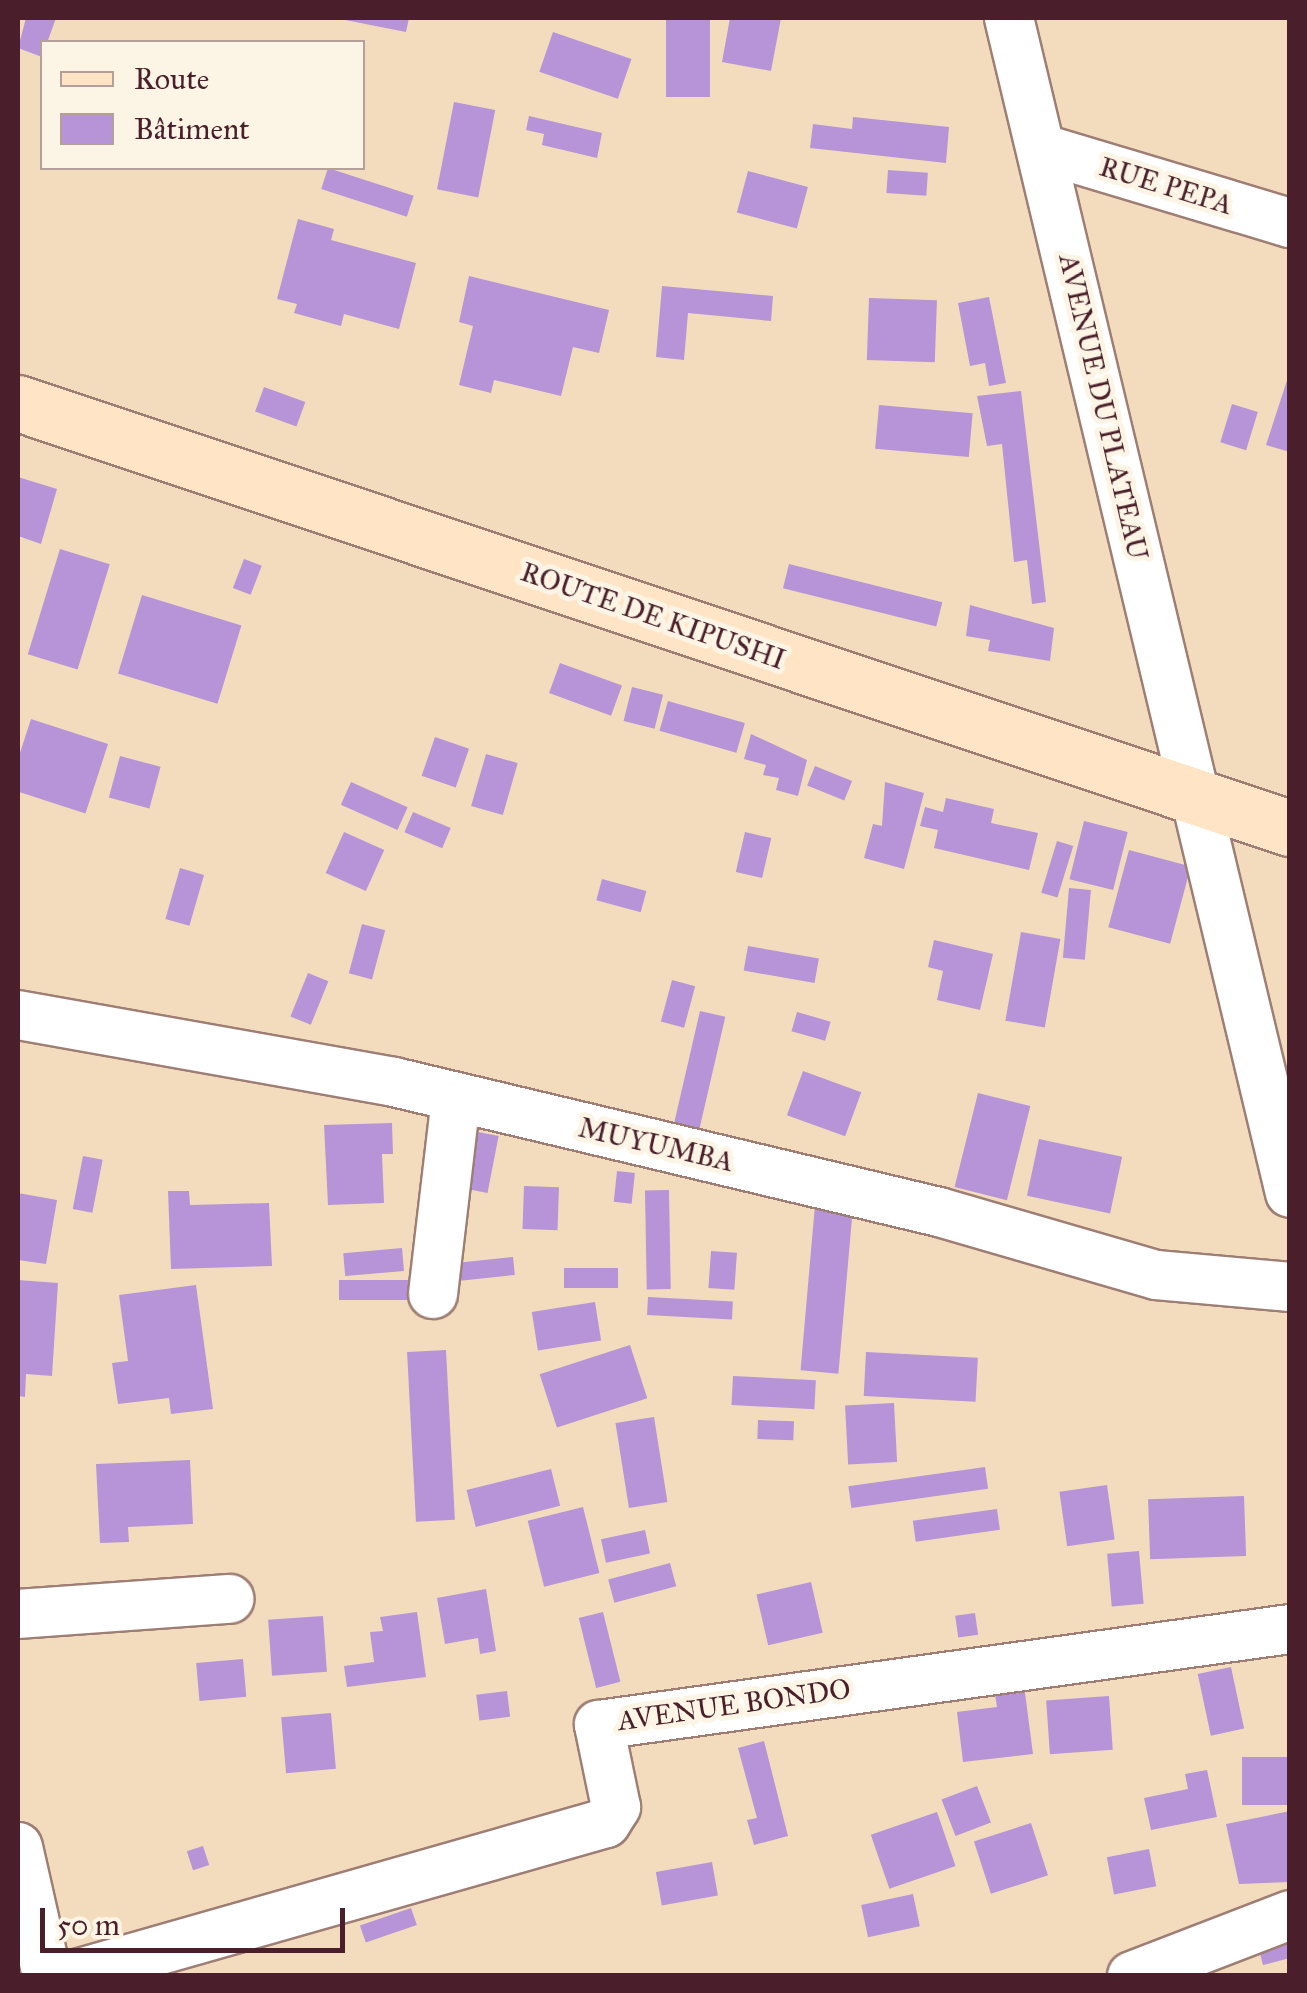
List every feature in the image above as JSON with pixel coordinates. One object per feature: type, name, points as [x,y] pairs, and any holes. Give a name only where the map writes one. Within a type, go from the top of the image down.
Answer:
[{"type":"main road","name":"ROUTE DE KIPUSHI","points":[[18,403],[1290,828]]},
{"type":"street","name":"AVENUE DU PLATEAU","points":[[1009,18],[1290,1194]]},
{"type":"street","name":"RUE PEPA","points":[[1042,149],[1290,224]]},
{"type":"street","name":"MUYUMBA","points":[[18,1015],[456,1098],[939,1212],[1156,1275],[1290,1286]]},
{"type":"street","points":[[433,1294],[456,1098]]},
{"type":"street","points":[[18,1614],[230,1599]]},
{"type":"street","name":"AVENUE BONDO","points":[[70,1976],[606,1823],[616,1808],[600,1725],[1290,1628]]},
{"type":"street","points":[[18,1846],[48,1976]]},
{"type":"street","points":[[1132,1976],[1290,1915]]},
{"type":"building","points":[[26,18],[56,18],[48,40],[40,40],[40,56],[18,48]]},
{"type":"building","points":[[335,18],[409,18],[406,32]]},
{"type":"building","points":[[666,18],[710,18],[710,97],[666,97]]},
{"type":"building","points":[[730,18],[781,18],[771,71],[722,62]]},
{"type":"building","points":[[553,32],[631,59],[618,99],[539,72]]},
{"type":"building","points":[[454,102],[495,110],[478,197],[437,189]]},
{"type":"building","points":[[529,116],[602,133],[597,158],[542,145],[544,134],[526,130]]},
{"type":"building","points":[[853,117],[949,127],[946,163],[810,148],[813,124],[852,129]]},
{"type":"building","points":[[327,170],[414,196],[407,217],[321,189]]},
{"type":"building","points":[[888,170],[928,173],[926,196],[886,193]]},
{"type":"building","points":[[748,171],[808,187],[797,229],[737,213]]},
{"type":"building","points":[[298,219],[334,229],[331,240],[416,263],[399,329],[344,314],[341,326],[294,313],[297,304],[277,299]]},
{"type":"building","points":[[469,276],[609,310],[599,353],[573,347],[561,396],[494,380],[491,393],[459,385],[473,326],[459,322]]},
{"type":"building","points":[[662,286],[773,296],[771,321],[688,313],[684,360],[656,357]]},
{"type":"building","points":[[989,297],[1006,383],[989,386],[985,363],[970,366],[958,303]]},
{"type":"building","points":[[869,298],[937,300],[935,362],[867,360]]},
{"type":"building","points":[[1290,371],[1290,452],[1266,445]]},
{"type":"building","points":[[264,387],[305,402],[296,426],[255,411]]},
{"type":"building","points":[[1021,391],[1046,602],[1032,604],[1027,560],[1014,562],[1002,444],[987,446],[977,396]]},
{"type":"building","points":[[1232,404],[1258,412],[1246,450],[1220,442]]},
{"type":"building","points":[[879,405],[973,413],[969,457],[875,449]]},
{"type":"building","points":[[18,477],[57,489],[41,544],[18,536]]},
{"type":"building","points":[[60,549],[110,564],[78,669],[28,654]]},
{"type":"building","points":[[244,559],[262,566],[251,595],[233,588]]},
{"type":"building","points":[[789,564],[942,602],[936,626],[783,588]]},
{"type":"building","points":[[142,595],[241,625],[217,704],[118,673]]},
{"type":"building","points":[[970,605],[1054,628],[1050,661],[988,651],[990,640],[966,636]]},
{"type":"building","points":[[560,663],[622,686],[611,716],[549,693]]},
{"type":"building","points":[[632,687],[663,695],[655,729],[624,721]]},
{"type":"building","points":[[668,701],[745,723],[736,753],[659,731]]},
{"type":"building","points":[[31,719],[108,744],[85,813],[18,792],[18,759]]},
{"type":"building","points":[[751,734],[807,760],[798,796],[776,790],[779,778],[763,775],[766,765],[744,759]]},
{"type":"building","points":[[435,737],[469,749],[456,787],[422,776]]},
{"type":"building","points":[[486,754],[518,763],[503,815],[471,806]]},
{"type":"building","points":[[120,756],[161,767],[149,808],[109,798]]},
{"type":"building","points":[[815,766],[852,781],[844,800],[807,785]]},
{"type":"building","points":[[351,782],[408,807],[397,830],[341,805]]},
{"type":"building","points":[[885,782],[924,793],[904,869],[864,858],[873,824],[882,826]]},
{"type":"building","points":[[946,798],[994,809],[991,823],[1038,833],[1029,870],[934,848],[938,830],[920,826],[925,807],[943,812]]},
{"type":"building","points":[[413,812],[451,828],[442,848],[404,832]]},
{"type":"building","points":[[1084,821],[1128,832],[1113,890],[1069,879]]},
{"type":"building","points":[[344,832],[384,850],[366,891],[326,873]]},
{"type":"building","points":[[745,832],[771,838],[762,878],[736,872]]},
{"type":"building","points":[[1057,841],[1073,846],[1057,898],[1041,893]]},
{"type":"building","points":[[1129,850],[1191,867],[1170,944],[1108,927]]},
{"type":"building","points":[[180,868],[204,875],[189,926],[165,919]]},
{"type":"building","points":[[602,879],[646,891],[641,912],[596,900]]},
{"type":"building","points":[[1069,888],[1091,890],[1085,960],[1063,958]]},
{"type":"building","points":[[362,924],[385,930],[372,979],[349,973]]},
{"type":"building","points":[[1021,932],[1060,939],[1045,1028],[1005,1021]]},
{"type":"building","points":[[934,940],[993,954],[980,1010],[937,1000],[943,971],[928,967]]},
{"type":"building","points":[[748,946],[819,959],[815,983],[744,971]]},
{"type":"building","points":[[308,973],[328,981],[311,1025],[290,1017]]},
{"type":"building","points":[[672,980],[695,986],[684,1028],[661,1022]]},
{"type":"building","points":[[700,1011],[725,1017],[696,1143],[671,1137]]},
{"type":"building","points":[[797,1012],[831,1022],[825,1041],[791,1031]]},
{"type":"building","points":[[803,1071],[861,1092],[845,1136],[787,1115]]},
{"type":"building","points":[[978,1093],[1030,1106],[1007,1200],[955,1187]]},
{"type":"building","points":[[392,1123],[393,1154],[382,1154],[384,1203],[328,1205],[324,1125]]},
{"type":"building","points":[[478,1132],[499,1136],[488,1193],[467,1189]]},
{"type":"building","points":[[1039,1139],[1122,1157],[1110,1213],[1027,1196]]},
{"type":"building","points":[[83,1156],[103,1160],[92,1213],[73,1209]]},
{"type":"building","points":[[617,1171],[635,1173],[632,1204],[614,1202]]},
{"type":"building","points":[[524,1186],[559,1187],[557,1230],[522,1229]]},
{"type":"building","points":[[645,1190],[669,1190],[671,1289],[647,1289]]},
{"type":"building","points":[[168,1191],[189,1191],[190,1205],[269,1203],[272,1266],[171,1269]]},
{"type":"building","points":[[18,1193],[57,1200],[46,1264],[18,1260]]},
{"type":"building","points":[[815,1205],[853,1208],[838,1374],[801,1370]]},
{"type":"building","points":[[402,1248],[404,1271],[345,1276],[343,1253]]},
{"type":"building","points":[[711,1251],[737,1253],[734,1290],[708,1288]]},
{"type":"building","points":[[513,1257],[515,1275],[460,1281],[458,1263]]},
{"type":"building","points":[[564,1268],[618,1268],[618,1288],[564,1288]]},
{"type":"building","points":[[18,1280],[58,1283],[52,1376],[26,1374],[25,1397],[18,1396]]},
{"type":"building","points":[[339,1280],[413,1280],[413,1300],[339,1300]]},
{"type":"building","points":[[196,1285],[213,1409],[171,1414],[169,1398],[118,1404],[112,1363],[128,1361],[119,1295]]},
{"type":"building","points":[[648,1297],[733,1301],[732,1319],[647,1315]]},
{"type":"building","points":[[595,1302],[601,1341],[538,1351],[532,1312]]},
{"type":"building","points":[[630,1345],[647,1398],[557,1428],[540,1374]]},
{"type":"building","points":[[446,1350],[455,1520],[416,1522],[407,1352]]},
{"type":"building","points":[[866,1352],[978,1358],[976,1402],[864,1396]]},
{"type":"building","points":[[733,1376],[816,1380],[814,1409],[731,1405]]},
{"type":"building","points":[[894,1403],[897,1462],[848,1464],[845,1406]]},
{"type":"building","points":[[654,1417],[667,1502],[629,1508],[615,1423]]},
{"type":"building","points":[[758,1420],[794,1421],[793,1440],[757,1439]]},
{"type":"building","points":[[190,1460],[193,1524],[128,1527],[129,1542],[100,1543],[96,1464]]},
{"type":"building","points":[[985,1467],[988,1489],[851,1508],[848,1486]]},
{"type":"building","points":[[551,1469],[560,1506],[476,1527],[467,1490]]},
{"type":"building","points":[[1107,1485],[1115,1539],[1067,1546],[1059,1492]]},
{"type":"building","points":[[1244,1496],[1246,1556],[1150,1559],[1148,1499]]},
{"type":"building","points":[[583,1507],[599,1573],[544,1587],[528,1521]]},
{"type":"building","points":[[997,1509],[1000,1530],[916,1542],[913,1521]]},
{"type":"building","points":[[645,1530],[650,1553],[606,1563],[601,1539]]},
{"type":"building","points":[[1139,1551],[1144,1604],[1112,1607],[1107,1554]]},
{"type":"building","points":[[670,1563],[676,1586],[614,1603],[608,1580]]},
{"type":"building","points":[[811,1582],[823,1633],[768,1645],[756,1595]]},
{"type":"building","points":[[486,1589],[496,1651],[480,1654],[478,1638],[445,1644],[437,1598]]},
{"type":"building","points":[[417,1612],[426,1677],[347,1687],[344,1666],[374,1662],[370,1632],[383,1631],[380,1617]]},
{"type":"building","points":[[603,1612],[620,1682],[596,1688],[579,1618]]},
{"type":"building","points":[[975,1613],[978,1635],[958,1638],[955,1616]]},
{"type":"building","points":[[323,1616],[327,1672],[272,1676],[268,1620]]},
{"type":"building","points":[[243,1659],[246,1697],[199,1701],[196,1663]]},
{"type":"building","points":[[1231,1667],[1244,1729],[1211,1736],[1198,1674]]},
{"type":"building","points":[[1024,1685],[1033,1754],[963,1762],[957,1712],[997,1707],[994,1688]]},
{"type":"building","points":[[507,1691],[510,1717],[479,1721],[476,1695]]},
{"type":"building","points":[[1109,1696],[1113,1750],[1050,1754],[1046,1700]]},
{"type":"building","points":[[331,1713],[336,1769],[286,1773],[281,1717]]},
{"type":"building","points":[[764,1741],[788,1836],[754,1845],[747,1820],[757,1818],[738,1748]]},
{"type":"building","points":[[1242,1757],[1290,1757],[1290,1805],[1242,1805]]},
{"type":"building","points":[[1207,1770],[1217,1817],[1151,1830],[1144,1798],[1188,1789],[1185,1774]]},
{"type":"building","points":[[977,1786],[991,1822],[956,1836],[942,1800]]},
{"type":"building","points":[[1290,1811],[1290,1882],[1239,1884],[1226,1824]]},
{"type":"building","points":[[937,1812],[956,1866],[889,1889],[871,1835]]},
{"type":"building","points":[[1031,1823],[1048,1875],[991,1894],[974,1842]]},
{"type":"building","points":[[203,1846],[209,1865],[193,1870],[187,1851]]},
{"type":"building","points":[[1149,1849],[1156,1886],[1114,1895],[1107,1857]]},
{"type":"building","points":[[712,1862],[718,1895],[662,1905],[656,1872]]},
{"type":"building","points":[[913,1894],[920,1926],[868,1937],[861,1905]]},
{"type":"building","points":[[411,1908],[417,1925],[366,1943],[360,1926]]},
{"type":"building","points":[[1290,1933],[1290,1958],[1263,1965],[1257,1942]]}]
